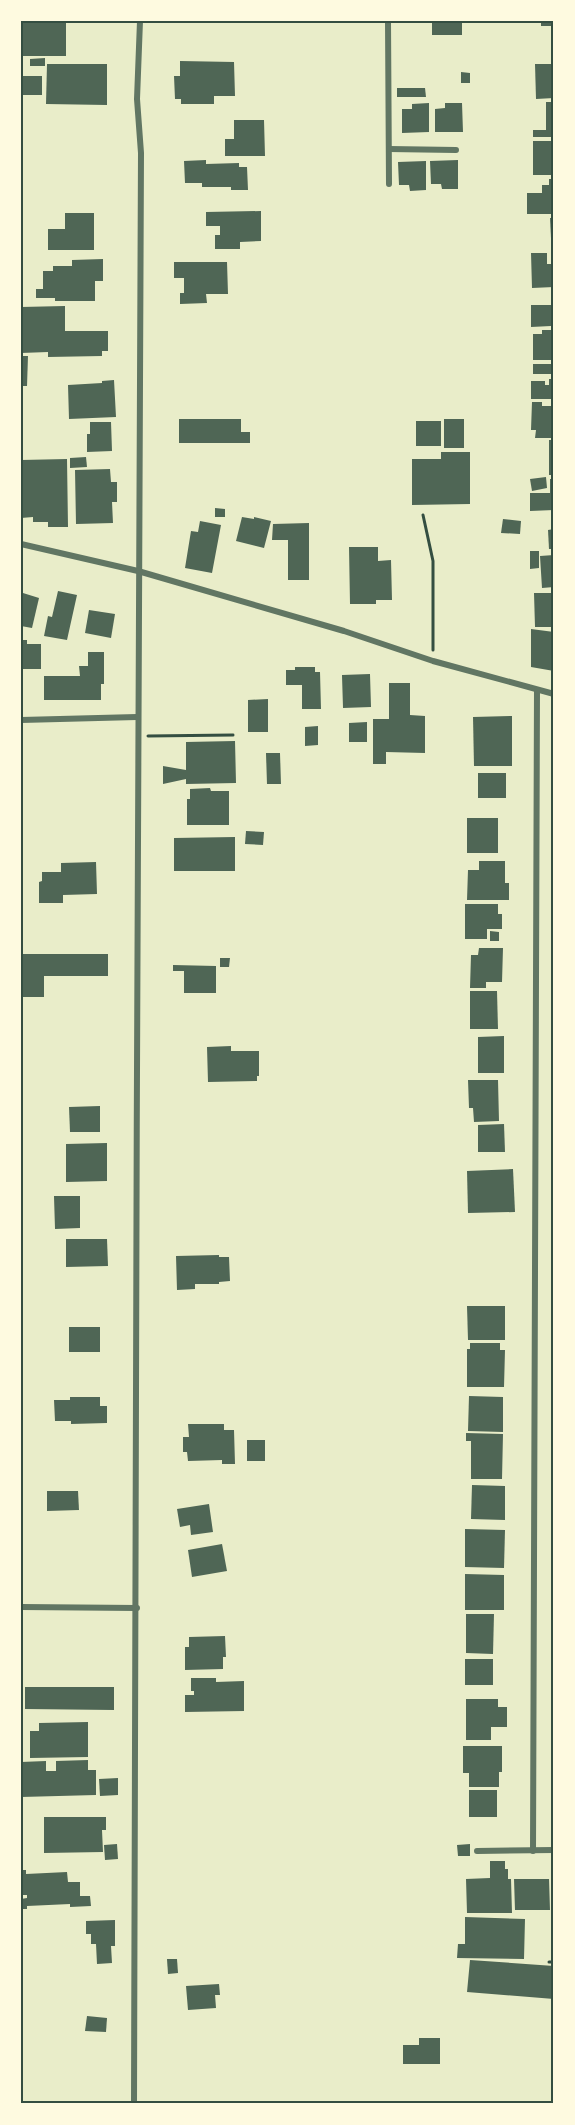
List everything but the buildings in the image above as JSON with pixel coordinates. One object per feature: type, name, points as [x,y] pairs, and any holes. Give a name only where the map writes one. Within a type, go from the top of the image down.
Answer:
[{"type":"street","points":[[134,2104],[137,1608],[137,717],[141,153],[137,99],[140,21]]},
{"type":"street","points":[[388,21],[389,184]]},
{"type":"street","points":[[389,149],[456,150]]},
{"type":"street","points":[[21,544],[138,572],[344,631],[432,661],[554,694]]},
{"type":"street","points":[[533,1851],[537,690]]},
{"type":"street","points":[[21,720],[137,717]]},
{"type":"street","points":[[21,1607],[137,1608]]},
{"type":"street","points":[[477,1851],[554,1850]]},
{"type":"path","points":[[423,515],[433,561],[432,661]]},
{"type":"path","points":[[137,736],[233,735]]}]
